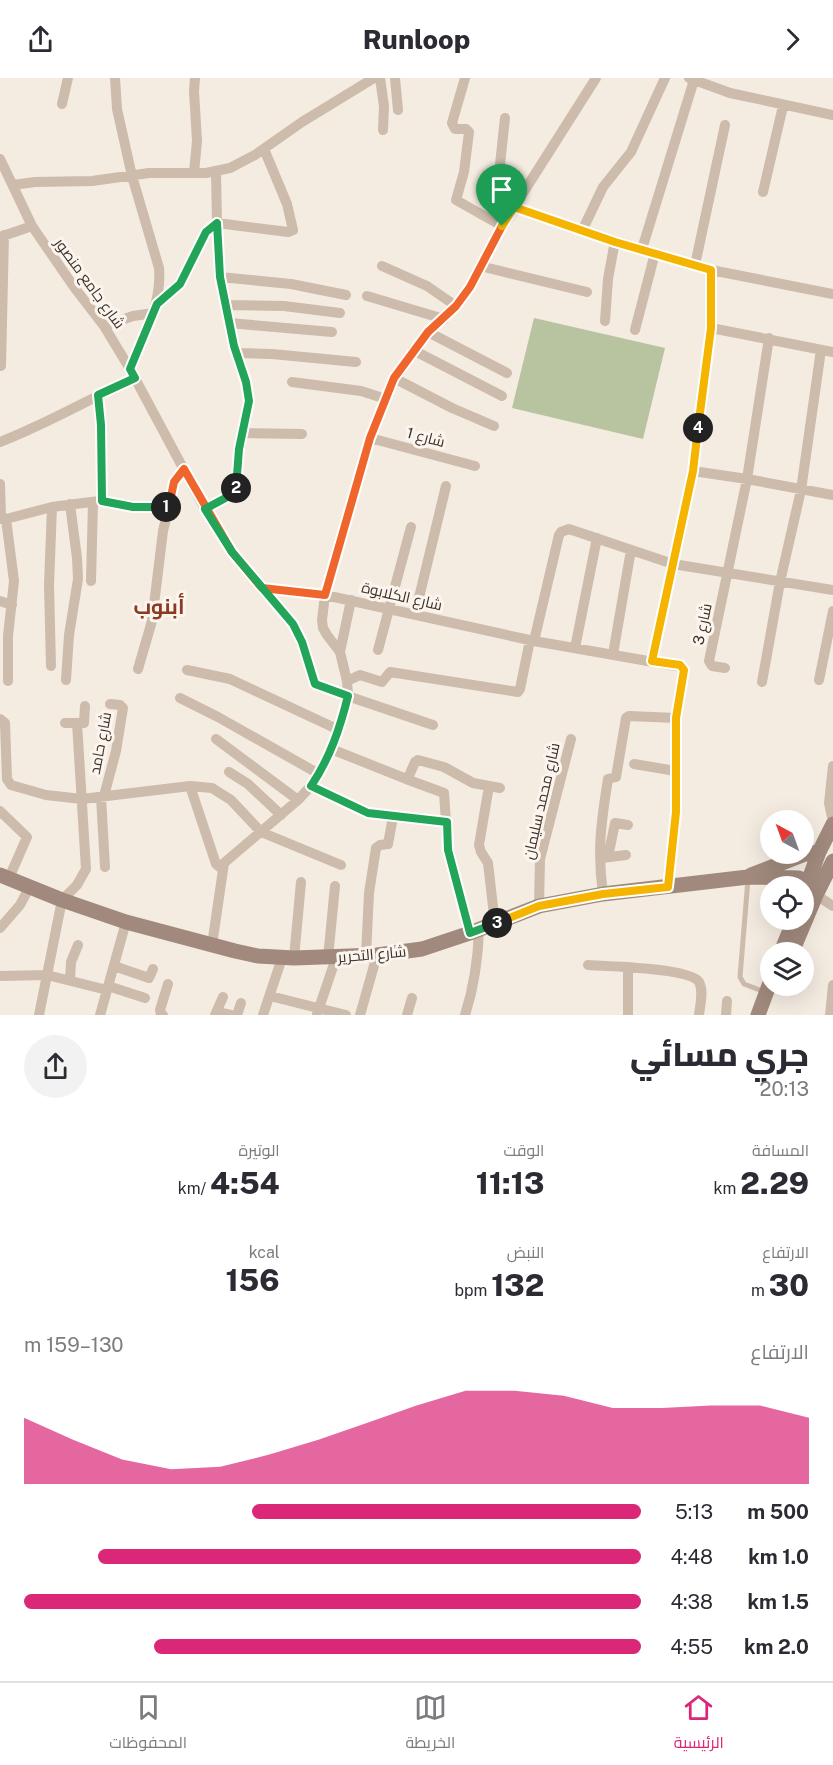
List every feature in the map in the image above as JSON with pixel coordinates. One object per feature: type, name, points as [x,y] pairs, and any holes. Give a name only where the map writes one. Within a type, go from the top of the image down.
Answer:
[{"type":"street","points":[[62,104],[68,78]]},
{"type":"street","points":[[0,442],[46,423],[132,374],[155,308],[160,279],[159,268],[132,176],[117,109],[115,78]]},
{"type":"street","points":[[194,173],[197,141],[195,78]]},
{"type":"street","points":[[13,185],[35,182],[92,181],[149,173],[216,172],[230,168],[264,149],[302,122],[374,78]]},
{"type":"street","points":[[380,78],[384,106],[383,130]]},
{"type":"street","points":[[395,78],[398,110]]},
{"type":"street","points":[[465,78],[452,123],[455,129],[466,129],[469,132],[464,172],[456,201],[502,226]]},
{"type":"street","points":[[582,231],[603,187],[631,152],[665,78]]},
{"type":"street","points":[[642,249],[692,79],[730,93],[833,115]]},
{"type":"street","points":[[212,945],[221,895],[222,870],[227,860],[281,815],[311,786],[339,730],[348,696],[347,681],[340,652],[324,628],[322,620],[325,595],[370,438],[394,378],[428,332],[444,319],[470,287],[502,226],[590,80]]},
{"type":"street","points":[[763,192],[783,106]]},
{"type":"street","points":[[505,118],[497,192],[499,201],[615,242],[711,270],[833,294]]},
{"type":"street","points":[[695,265],[725,126]]},
{"type":"street","points":[[104,326],[155,308],[180,284],[206,232],[217,223],[288,232],[292,230],[287,204],[264,149]]},
{"type":"street","name":"شارع جامع منصور","points":[[0,159],[32,226],[104,326],[205,509],[232,552],[296,630],[315,684],[433,725]]},
{"type":"street","points":[[205,509],[231,495],[237,487],[238,458],[249,401],[220,277],[216,172]]},
{"type":"street","points":[[1,366],[2,236],[32,226]]},
{"type":"street","points":[[605,321],[608,279],[615,242]]},
{"type":"street","points":[[635,330],[655,253]]},
{"type":"street","points":[[382,266],[427,286],[456,306]]},
{"type":"street","points":[[480,266],[587,292]]},
{"type":"street","points":[[652,661],[693,471],[711,328],[711,270]]},
{"type":"street","points":[[220,277],[304,286],[346,295]]},
{"type":"street","points":[[367,296],[444,319]]},
{"type":"street","points":[[226,305],[284,306],[340,313]]},
{"type":"street","points":[[229,323],[332,332]]},
{"type":"street","points":[[711,328],[827,351],[762,682]]},
{"type":"street","points":[[428,332],[507,373]]},
{"type":"street","points":[[728,574],[747,479],[769,338]]},
{"type":"street","points":[[413,350],[502,396]]},
{"type":"street","points":[[236,353],[356,362]]},
{"type":"street","points":[[394,378],[452,408],[494,426]]},
{"type":"street","points":[[292,382],[337,386],[386,399]]},
{"type":"street","points":[[91,581],[98,502],[101,425],[98,395]]},
{"type":"street","points":[[243,433],[302,434]]},
{"type":"street","name":"شارع 1","points":[[370,438],[475,466]]},
{"type":"street","points":[[138,669],[152,621],[162,539],[174,482],[184,469]]},
{"type":"street","points":[[693,471],[833,495]]},
{"type":"street","points":[[0,484],[2,519],[70,504],[98,502],[133,507],[169,506]]},
{"type":"street","points":[[415,614],[446,486]]},
{"type":"street","points":[[66,680],[69,635],[78,579],[70,504]]},
{"type":"street","points":[[51,666],[49,585],[52,507]]},
{"type":"street","points":[[6,519],[14,581],[7,659],[8,681]]},
{"type":"street","points":[[378,650],[411,527]]},
{"type":"street","points":[[347,681],[363,675],[382,682],[390,672],[518,692],[559,535],[569,529],[673,564],[833,590]]},
{"type":"street","points":[[575,648],[597,538]]},
{"type":"street","points":[[613,654],[631,550]]},
{"type":"street","name":"شارع 3","points":[[725,668],[712,666],[709,662],[728,574]]},
{"type":"street","name":"شارع الكلابوة","points":[[262,588],[325,595],[532,640],[680,665],[684,670],[676,718]]},
{"type":"street","points":[[340,652],[351,600]]},
{"type":"street","points":[[0,601],[12,605]]},
{"type":"street","points":[[819,680],[833,611]]},
{"type":"street","points":[[187,670],[215,674],[230,679],[339,730]]},
{"type":"street","points":[[180,698],[319,774]]},
{"type":"street","name":"شارع حامد","points":[[103,797],[116,751],[123,708],[120,705],[111,704]]},
{"type":"street","points":[[65,723],[85,722],[85,706]]},
{"type":"street","points":[[603,894],[604,857],[599,836],[608,779],[616,777],[626,718],[629,716],[676,718],[676,812],[668,887]]},
{"type":"street","points":[[0,718],[5,723],[9,784],[46,795],[82,799],[201,786],[222,793],[261,832],[341,865]]},
{"type":"street","points":[[39,1015],[63,900],[76,885],[86,868],[77,723]]},
{"type":"street","points":[[216,739],[298,800]]},
{"type":"street","name":"شارع محمد سليمان","points":[[539,906],[540,859],[571,739]]},
{"type":"street","points":[[331,749],[443,791],[448,850],[474,932],[478,956],[475,979],[465,1015]]},
{"type":"street","points":[[406,778],[414,762],[418,760],[444,767],[473,783],[495,787],[479,845],[488,863],[495,924]]},
{"type":"street","points":[[634,764],[676,771]]},
{"type":"street","points":[[813,876],[819,852],[833,823],[829,803],[833,766]]},
{"type":"street","points":[[229,772],[248,784],[281,815]]},
{"type":"street","points":[[190,786],[216,864],[222,870]]},
{"type":"street","points":[[311,786],[368,813],[447,822]]},
{"type":"street","points":[[103,797],[105,867]]},
{"type":"street","points":[[0,811],[27,837],[5,877]]},
{"type":"street","points":[[360,1015],[372,955],[369,893],[376,848],[388,844],[393,817]]},
{"type":"street","points":[[604,857],[615,823],[628,825]]},
{"type":"street","name":"شارع التحرير","points":[[748,877],[758,871],[805,854],[819,852]]},
{"type":"street","points":[[604,857],[626,855]]},
{"type":"street","points":[[814,885],[832,866]]},
{"type":"street","name":"شارع التحرير","points":[[5,877],[29,888],[126,922],[235,951],[288,958],[332,958],[422,949],[474,932],[539,906],[603,894],[760,877]]},
{"type":"street","points":[[263,1015],[288,958],[301,882]]},
{"type":"street","points":[[318,1012],[332,958],[336,886]]},
{"type":"street","points":[[0,928],[20,905],[29,888]]},
{"type":"street","points":[[814,893],[833,906]]},
{"type":"street","points":[[100,1015],[126,922]]},
{"type":"street","points":[[70,981],[71,962],[78,945]]},
{"type":"street","points":[[588,965],[627,967],[692,976],[700,984],[699,1015]]},
{"type":"street","points":[[114,966],[149,978],[153,969]]},
{"type":"street","points":[[627,967],[628,1015]]},
{"type":"street","points":[[0,976],[47,975],[145,998]]},
{"type":"street","points":[[162,1015],[160,1010],[168,984]]},
{"type":"street","points":[[830,1015],[833,985]]},
{"type":"street","points":[[270,996],[318,1012],[346,1015]]},
{"type":"street","points":[[758,1015],[767,996]]},
{"type":"street","points":[[767,1015],[770,996]]},
{"type":"street","points":[[223,997],[216,1013],[231,1015]]},
{"type":"street","points":[[407,1015],[412,998]]},
{"type":"street","points":[[726,1015],[727,1001]]},
{"type":"street","points":[[237,1015],[241,1003]]},
{"type":"lane","points":[[748,877],[740,977],[744,984],[760,985]]},
{"type":"green space","points":[[534,318],[665,348],[643,439],[512,408]]},
{"type":"district","name":"أبنوب","points":[[159,606]]},
{"type":"route","points":[[502,226],[470,287],[444,319],[428,332],[394,378],[370,438],[325,595],[262,588],[232,552],[205,509],[184,469],[174,482],[169,506],[133,507],[102,501],[101,425],[98,395],[135,378],[130,369],[157,304],[180,284],[206,232],[217,223],[220,277],[234,346],[246,382],[249,401],[239,449],[237,487],[224,500],[205,509],[232,552],[262,588],[293,624],[302,642],[315,684],[348,696],[339,730],[311,786],[368,813],[447,822],[448,850],[470,933],[539,906],[603,894],[668,887],[676,812],[676,718],[684,670],[680,665],[652,661],[693,471],[711,328],[711,270],[615,242],[514,207],[502,226]]}]
